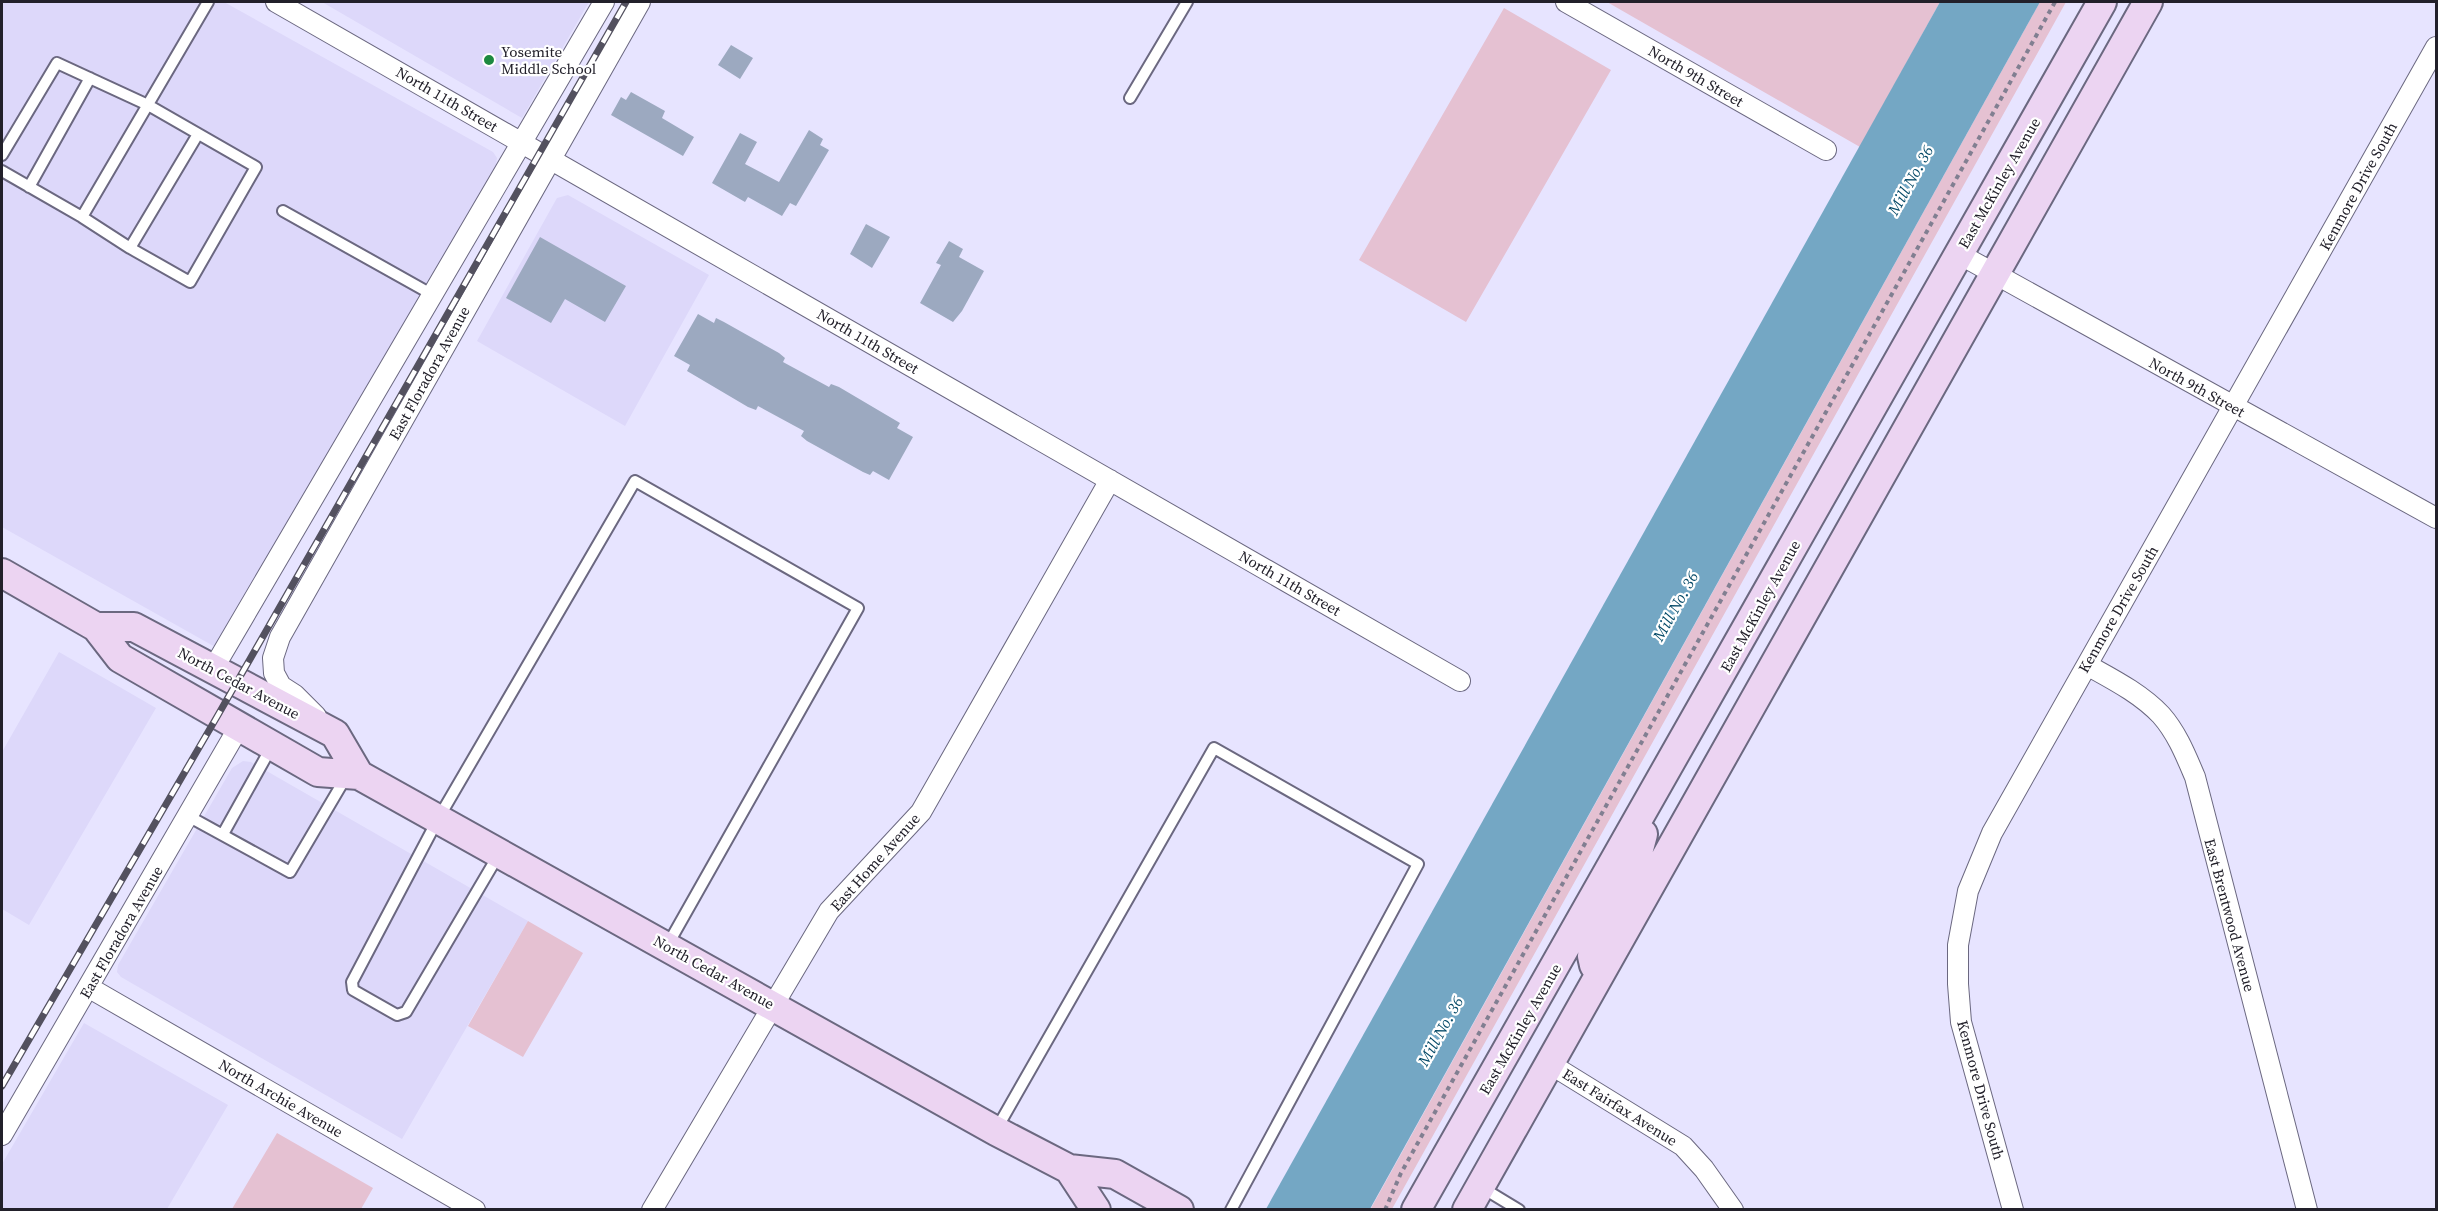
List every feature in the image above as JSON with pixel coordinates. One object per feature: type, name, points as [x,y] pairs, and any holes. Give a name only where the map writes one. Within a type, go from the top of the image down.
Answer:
[{"type":"main road","name":"East McKinley Avenue","points":[[1416,1209],[1654,795],[2102,2]]},
{"type":"main road","points":[[1474,1198],[2148,2]]},
{"type":"main road","name":"North Cedar Avenue","points":[[2,573],[96,627],[120,658],[318,772],[353,775],[438,819],[996,1131],[1069,1169],[1115,1174],[1179,1209]]},
{"type":"main road","name":"North Cedar Avenue","points":[[96,627],[134,627],[335,734]]},
{"type":"main road","points":[[335,734],[353,775]]},
{"type":"main road","points":[[1600,974],[1594,965],[1592,956],[1596,940],[1632,875],[1654,795]]},
{"type":"main road","name":"North Cedar Avenue","points":[[1069,1169],[1096,1209]]},
{"type":"street","name":"North 11th Street","points":[[276,2],[1460,681]]},
{"type":"street","points":[[213,669],[604,2]]},
{"type":"street","name":"East Floradora Avenue","points":[[335,734],[295,695],[281,686],[274,673],[273,665],[280,637],[640,2]]},
{"type":"street","name":"North 9th Street","points":[[1566,2],[1826,150]]},
{"type":"street","name":"Kenmore Drive South","points":[[2013,1209],[1961,1022],[1958,945],[1968,891],[1992,833],[2436,47]]},
{"type":"street","name":"North 9th Street","points":[[1959,254],[2436,518]]},
{"type":"street","name":"East Home Avenue","points":[[652,1209],[830,911],[921,812],[1110,480]]},
{"type":"street","name":"East Brentwood Avenue","points":[[2087,665],[2129,689],[2161,716],[2181,745],[2195,777],[2307,1209]]},
{"type":"street","name":"East Floradora Avenue","points":[[2,1135],[239,727]]},
{"type":"street","name":"North Archie Avenue","points":[[88,987],[475,1209]]},
{"type":"street","name":"East Fairfax Avenue","points":[[1550,1064],[1651,1124],[1683,1146],[1704,1169],[1733,1209]]},
{"type":"lane","points":[[82,217],[208,2]]},
{"type":"lane","points":[[1130,98],[1187,2]]},
{"type":"lane","points":[[2,155],[57,63],[148,105],[256,167],[190,282],[2,171]]},
{"type":"lane","points":[[29,187],[90,78]]},
{"type":"lane","points":[[130,248],[198,134]]},
{"type":"lane","points":[[283,211],[433,295]]},
{"type":"lane","points":[[499,853],[406,1012],[397,1015],[353,990],[352,982],[438,819],[635,481],[858,608],[667,946]]},
{"type":"lane","points":[[223,834],[272,746]]},
{"type":"lane","points":[[996,1131],[1214,748],[1418,864],[1231,1209]]},
{"type":"lane","points":[[188,816],[290,872],[353,775]]},
{"type":"lane","points":[[1474,1198],[1519,1209]]},
{"type":"path","points":[[1385,1209],[1419,1141],[2055,2]]},
{"type":"shaded area","points":[[2,2],[224,2],[493,152],[497,158],[496,165],[217,648],[2,527]]},
{"type":"shaded area","name":"Yosemite Middle School","points":[[322,2],[589,2],[522,118]]},
{"type":"shaded area","points":[[1607,2],[1940,2],[1860,147]]},
{"type":"shaded area","points":[[2040,2],[2066,2],[1392,1209],[1370,1210]]},
{"type":"shaded area","points":[[1504,8],[1611,70],[1466,322],[1359,260]]},
{"type":"shaded area","points":[[568,195],[709,275],[625,426],[477,341],[557,198]]},
{"type":"shaded area","points":[[59,652],[156,708],[29,925],[2,909],[2,752]]},
{"type":"shaded area","points":[[243,761],[251,762],[528,921],[402,1139],[121,977],[117,972],[118,965],[232,768]]},
{"type":"shaded area","points":[[528,921],[583,953],[523,1057],[468,1026]]},
{"type":"shaded area","points":[[84,1023],[228,1105],[167,1209],[2,1209],[2,1164]]},
{"type":"shaded area","points":[[277,1133],[373,1188],[361,1209],[232,1209]]},
{"type":"water","name":"Mill No. 36","points":[[1940,2],[2040,2],[1370,1209],[1266,1209]]},
{"type":"building","points":[[731,45],[753,58],[740,79],[718,65]]},
{"type":"building","points":[[631,92],[665,111],[662,118],[694,137],[683,156],[611,115],[621,97],[626,100]]},
{"type":"building","points":[[809,130],[823,139],[820,145],[829,150],[796,206],[790,203],[782,216],[748,197],[745,202],[712,183],[740,133],[757,142],[745,164],[779,182]]},
{"type":"building","points":[[866,224],[890,237],[872,268],[850,254]]},
{"type":"building","points":[[540,237],[626,286],[605,322],[565,299],[551,323],[506,298]]},
{"type":"building","points":[[949,241],[963,249],[959,257],[984,271],[962,311],[953,322],[920,303],[941,265],[936,263]]},
{"type":"building","points":[[698,314],[714,323],[716,318],[724,322],[779,353],[785,358],[783,362],[829,387],[831,384],[839,387],[900,423],[897,428],[913,437],[889,480],[873,471],[870,475],[863,472],[807,441],[801,436],[804,431],[758,406],[756,410],[748,407],[687,371],[690,365],[674,356]]},
{"type":"railway","points":[[2,1086],[218,715],[626,2]]},
{"type":"place","name":"Yosemite Middle School","points":[[489,60]]}]
